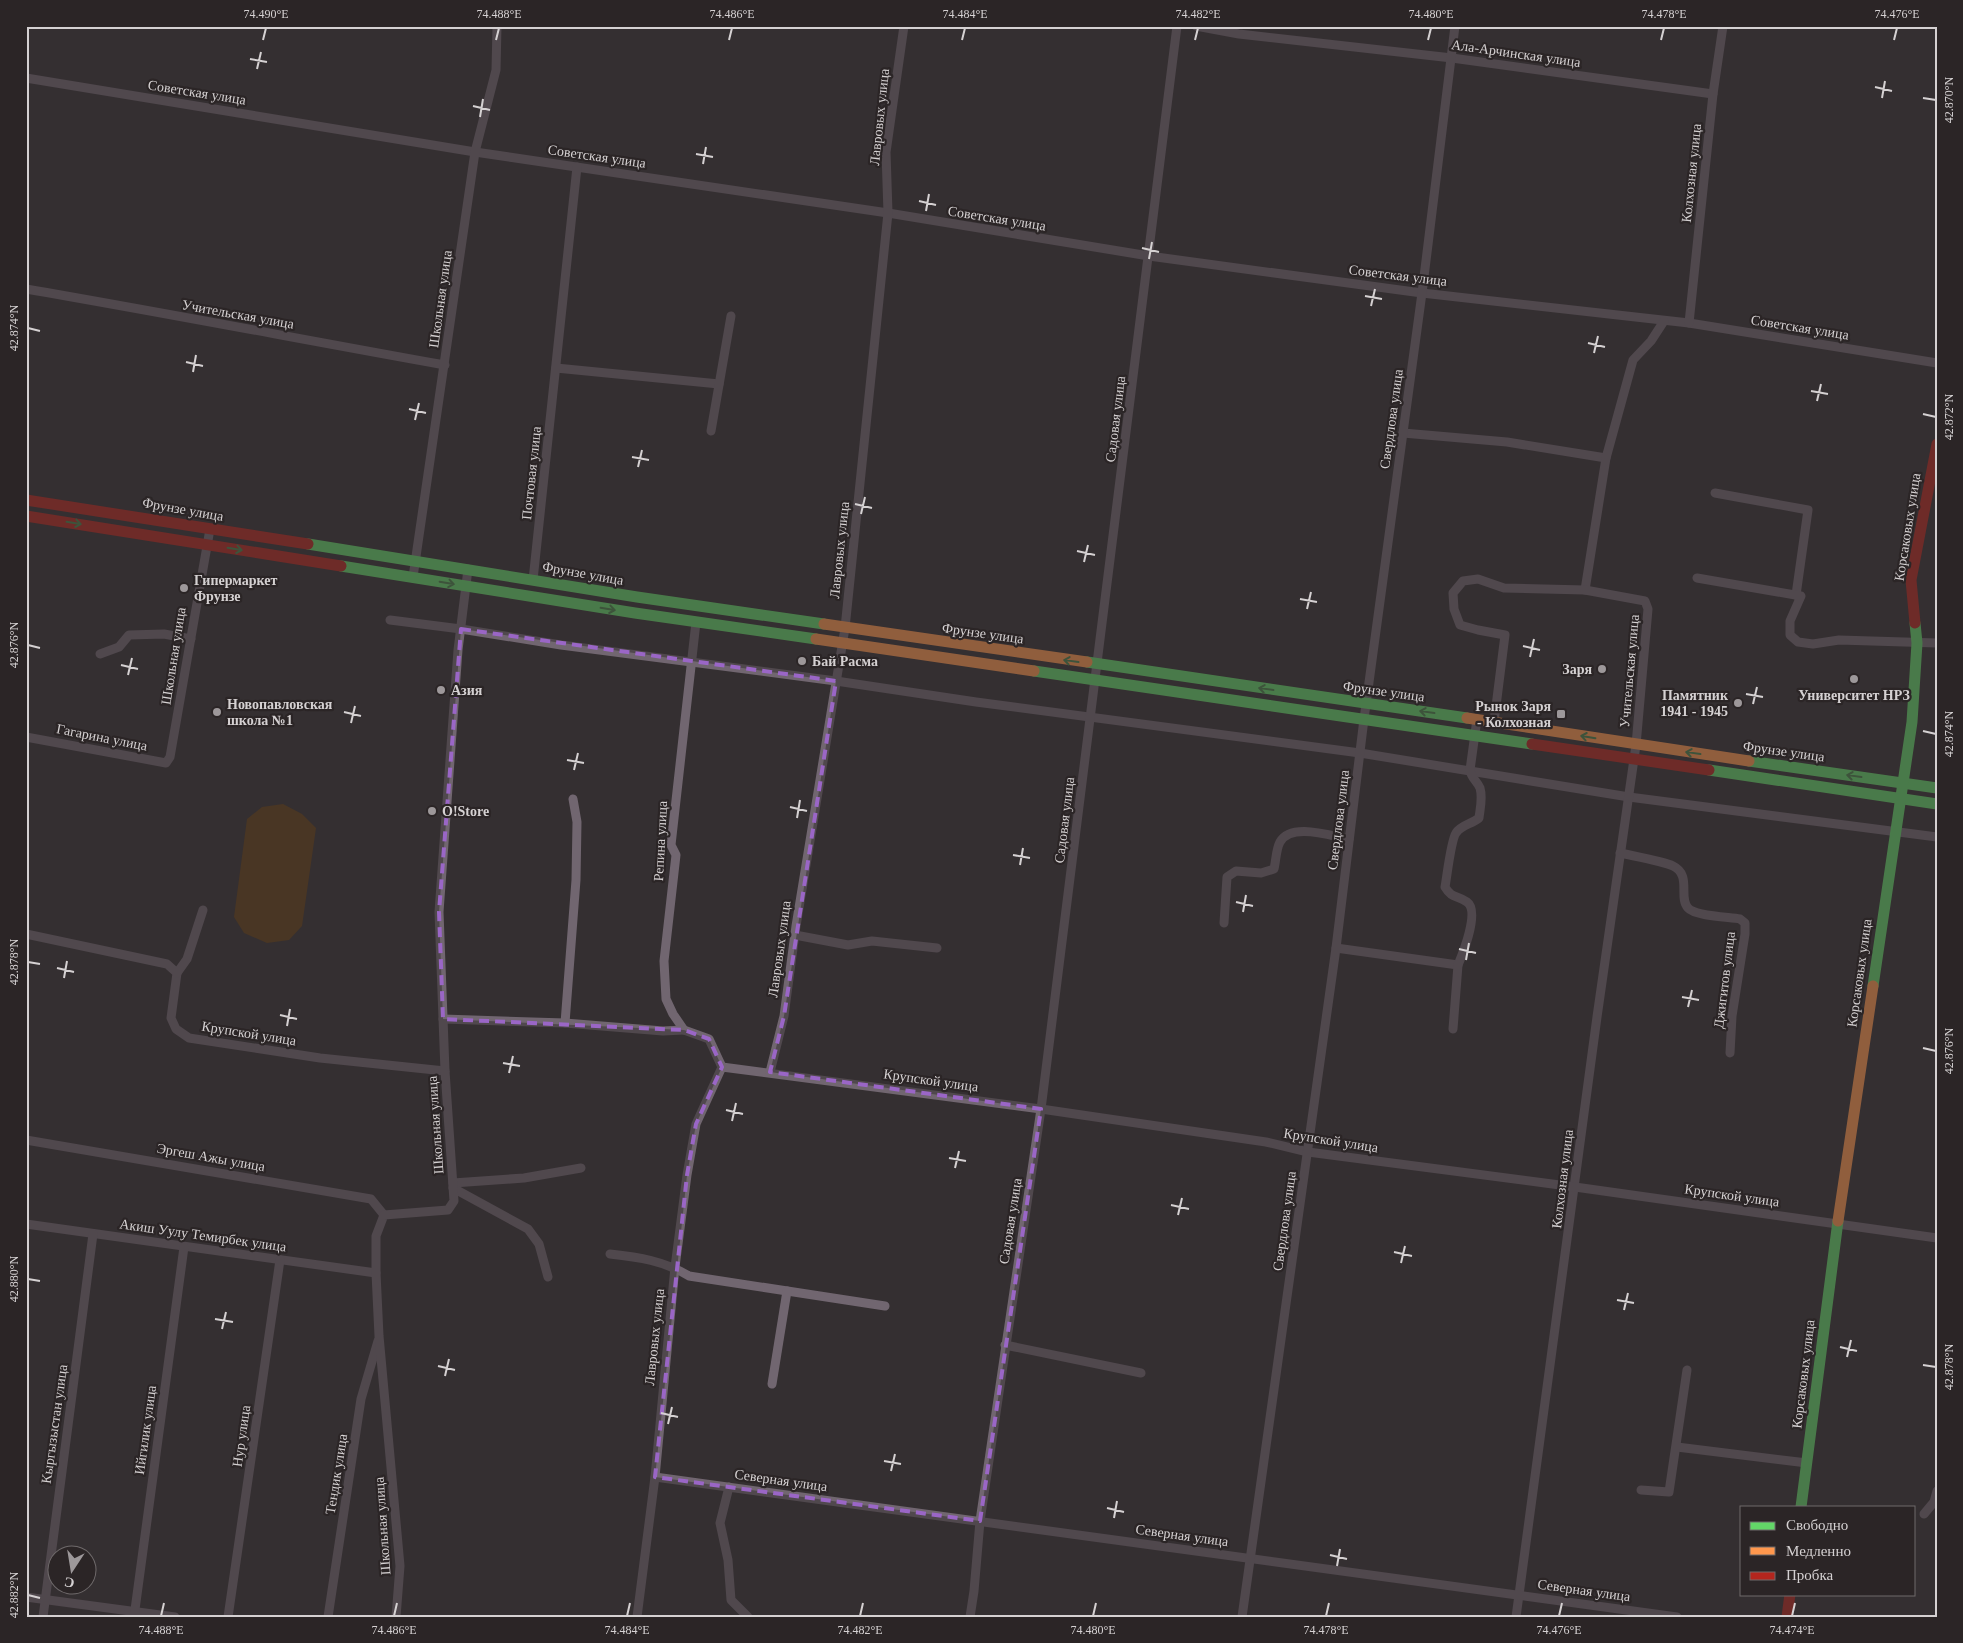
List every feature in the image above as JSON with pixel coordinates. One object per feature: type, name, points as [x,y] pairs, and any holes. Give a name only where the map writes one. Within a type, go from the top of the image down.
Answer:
[{"type":"main road","name":"Корсаковых улица","points":[[1801,1506],[1838,1223],[1912,722],[1917,643],[1911,580],[1937,444]]},
{"type":"main road","name":"Фрунзе улица","points":[[26,500],[845,628],[1937,788]]},
{"type":"main road","points":[[26,516],[696,622],[1937,804]]},
{"type":"main road","points":[[1787,1617],[1790,1596]]},
{"type":"street","name":"Школьная улица","points":[[413,577],[475,152],[496,70],[497,26]]},
{"type":"street","name":"Лавровых улица","points":[[770,1072],[784,1016],[795,935],[845,628],[888,213],[886,152],[904,26]]},
{"type":"street","name":"Садовая улица","points":[[970,1617],[980,1521],[1041,1109],[1177,26]]},
{"type":"street","name":"Ала-Арчинская улица","points":[[1196,26],[1239,34],[1452,58],[1713,94]]},
{"type":"street","name":"Свердлова улица","points":[[1242,1617],[1336,948],[1364,719],[1422,293],[1452,58],[1454,26]]},
{"type":"street","name":"Колхозная улица","points":[[1689,323],[1713,94],[1723,26]]},
{"type":"street","name":"Советская улица","points":[[26,78],[475,152],[888,213],[1149,256],[1422,293],[1689,323],[1937,363]]},
{"type":"street","name":"Почтовая улица","points":[[533,580],[577,167]]},
{"type":"street","name":"Учительская улица","points":[[26,289],[445,365]]},
{"type":"street","points":[[711,431],[731,316]]},
{"type":"street","points":[[1494,722],[1505,634],[1460,625],[1454,609],[1453,593],[1463,581],[1478,579],[1504,588],[1585,590],[1606,458],[1633,360],[1651,341],[1664,321]]},
{"type":"street","points":[[556,368],[719,384]]},
{"type":"street","points":[[1403,433],[1507,442],[1606,458]]},
{"type":"street","points":[[1716,492],[1808,510],[1796,596]]},
{"type":"street","name":"Школьная улица","points":[[170,758],[210,529]]},
{"type":"street","name":"Школьная улица","points":[[396,1617],[400,1566],[379,1336],[376,1236],[384,1215],[448,1210],[454,1201],[445,1071],[439,912],[461,628],[468,569]]},
{"type":"street","points":[[1697,578],[1801,596],[1790,621],[1790,635],[1798,642],[1813,644],[1839,640],[1937,643]]},
{"type":"street","name":"Учительская улица","points":[[1585,590],[1645,601],[1648,609],[1636,745]]},
{"type":"street","points":[[390,620],[461,628],[561,645],[1360,753],[1629,797],[1937,837]]},
{"type":"street","name":"Репина улица","points":[[684,1030],[666,999],[664,961],[676,855],[671,844],[696,622]]},
{"type":"street","points":[[100,654],[119,647],[129,635],[164,634],[191,639]]},
{"type":"street","points":[[1452,1029],[1458,965],[1472,914],[1467,902],[1453,897],[1445,887],[1455,834],[1462,827],[1472,824],[1479,818],[1482,797],[1479,786],[1471,777],[1470,770],[1476,719]]},
{"type":"street","name":"Гагарина улица","points":[[26,737],[166,763],[170,758]]},
{"type":"street","name":"Колхозная улица","points":[[1516,1617],[1636,745]]},
{"type":"street","points":[[565,1023],[576,880],[577,822],[573,799]]},
{"type":"street","points":[[1224,923],[1227,877],[1236,871],[1261,873],[1274,869],[1280,842],[1288,833],[1302,831],[1349,839]]},
{"type":"street","name":"Джигитов улица","points":[[1620,853],[1674,866],[1683,874],[1684,902],[1688,908],[1695,912],[1740,919],[1745,923],[1745,934],[1732,1016],[1730,1053]]},
{"type":"street","points":[[26,934],[167,964],[177,973],[187,959],[204,910]]},
{"type":"street","points":[[795,935],[848,945],[872,941],[936,948]]},
{"type":"street","points":[[1336,948],[1458,965]]},
{"type":"street","name":"Крупской улица","points":[[177,973],[171,1018],[176,1029],[188,1038],[320,1058],[445,1071]]},
{"type":"street","points":[[443,1018],[565,1023],[662,1031],[684,1030],[709,1039],[722,1066]]},
{"type":"street","name":"Лавровых улица","points":[[637,1617],[655,1477],[675,1267],[686,1175],[696,1124],[722,1066]]},
{"type":"street","name":"Крупской улица","points":[[722,1066],[1041,1109],[1266,1142],[1308,1152],[1937,1238]]},
{"type":"street","name":"Эргеш Ажы улица","points":[[26,1140],[371,1199],[384,1215]]},
{"type":"street","points":[[453,1186],[524,1178],[581,1168]]},
{"type":"street","points":[[453,1186],[528,1229],[539,1244],[548,1277]]},
{"type":"street","name":"Акиш Уулу Темирбек улица","points":[[26,1224],[376,1273]]},
{"type":"street","name":"Кыргызыстан улица","points":[[43,1617],[93,1234]]},
{"type":"street","name":"Ийгилик улица","points":[[134,1614],[184,1247]]},
{"type":"street","points":[[610,1254],[645,1258],[675,1267],[690,1276],[885,1306]]},
{"type":"street","name":"Нур улица","points":[[228,1617],[280,1260]]},
{"type":"street","points":[[772,1384],[787,1291]]},
{"type":"street","name":"Тендик улица","points":[[328,1617],[361,1400],[379,1336]]},
{"type":"street","points":[[1005,1345],[1141,1373]]},
{"type":"street","points":[[1641,1490],[1669,1492],[1687,1370]]},
{"type":"street","points":[[1677,1447],[1807,1463]]},
{"type":"street","name":"Северная улица","points":[[655,1477],[1677,1617]]},
{"type":"street","points":[[729,1487],[720,1523],[728,1560],[731,1600],[748,1617]]},
{"type":"street","points":[[1924,1514],[1934,1502],[1937,1491]]},
{"type":"street","points":[[26,1597],[134,1614],[175,1617]]},
{"type":"highlighted area","points":[[461,629],[836,681],[784,1016],[770,1072],[1041,1109],[980,1521],[655,1477],[687,1175],[696,1124],[722,1067],[709,1039],[684,1030],[443,1019],[439,912]]},
{"type":"shaded area","points":[[283,804],[302,814],[316,828],[302,926],[289,940],[267,943],[244,933],[234,917],[247,819],[262,807]]},
{"type":"traffic: fast","points":[[308,544],[637,597],[824,624]]},
{"type":"traffic: fast","points":[[341,566],[635,613],[816,639]]},
{"type":"traffic: fast","points":[[1873,986],[1912,722],[1917,643],[1915,623]]},
{"type":"traffic: fast","points":[[1087,662],[1467,718]]},
{"type":"traffic: fast","points":[[1034,671],[1532,744]]},
{"type":"traffic: fast","points":[[1749,761],[1937,788]]},
{"type":"traffic: fast","points":[[1709,770],[1937,804]]},
{"type":"traffic: fast","points":[[1801,1506],[1838,1221]]},
{"type":"traffic: slow","points":[[824,624],[1087,662]]},
{"type":"traffic: slow","points":[[816,639],[1034,671]]},
{"type":"traffic: slow","points":[[1467,718],[1749,761]]},
{"type":"traffic: slow","points":[[1838,1221],[1873,986]]},
{"type":"traffic: jam","points":[[1915,623],[1911,580],[1937,444]]},
{"type":"traffic: jam","points":[[26,500],[308,544]]},
{"type":"traffic: jam","points":[[26,516],[341,566]]},
{"type":"traffic: jam","points":[[1532,744],[1709,770]]},
{"type":"traffic: jam","points":[[1787,1617],[1790,1596]]},
{"type":"place","name":"Гипермаркет Фрунзе","points":[[184,588]]},
{"type":"place","name":"Бай Расма","points":[[802,661]]},
{"type":"place","name":"Заря","points":[[1602,669]]},
{"type":"place","name":"Университет НРЗ","points":[[1854,679]]},
{"type":"place","name":"Азия","points":[[441,690]]},
{"type":"place","name":"Памятник 1941 - 1945","points":[[1738,703]]},
{"type":"place","name":"Новопавловская школа №1","points":[[217,712]]},
{"type":"place","name":"Рынок Заря - Колхозная","points":[[1561,714]]},
{"type":"place","name":"O!Store","points":[[432,811]]}]
